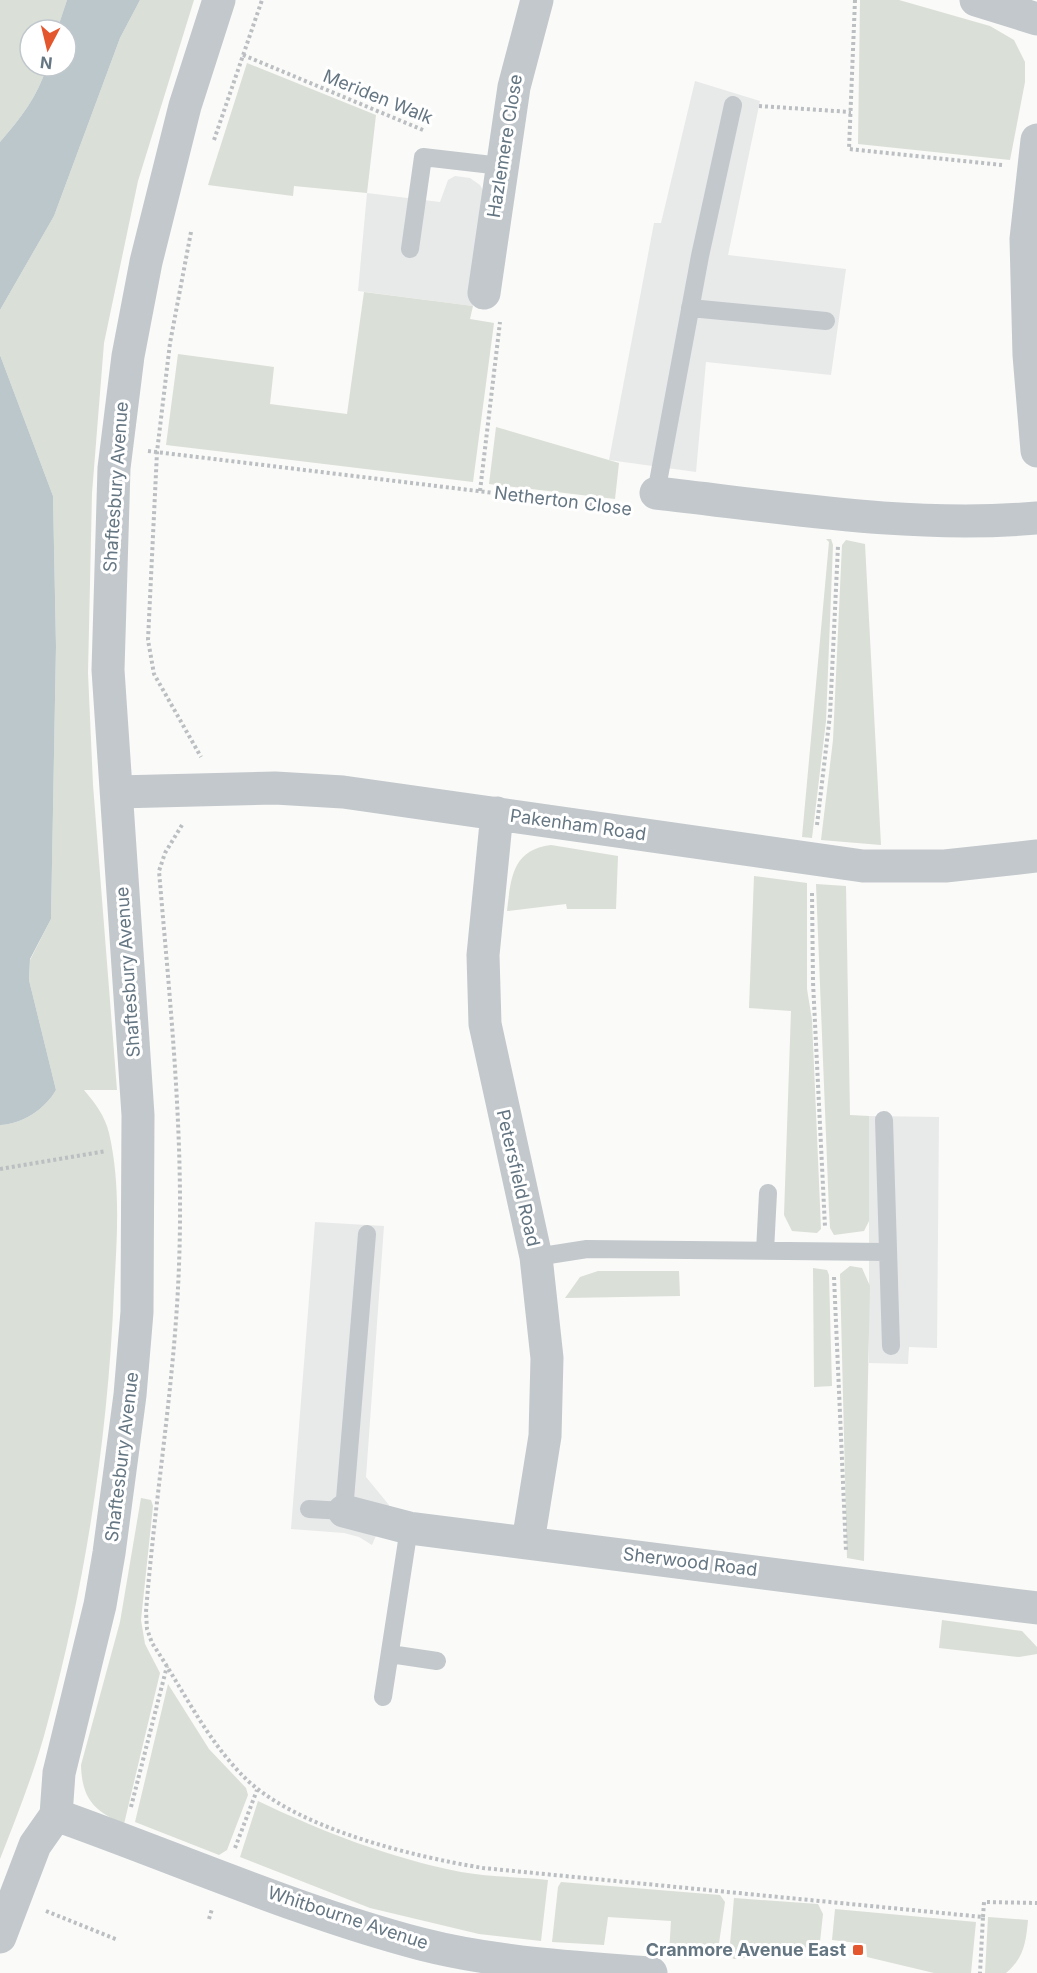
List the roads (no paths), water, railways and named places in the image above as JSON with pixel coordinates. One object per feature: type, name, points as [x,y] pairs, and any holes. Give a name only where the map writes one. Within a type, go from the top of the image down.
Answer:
[{"type":"street","name":"Shaftesbury Avenue","points":[[56,1815],[59,1773],[102,1595],[129,1406],[137,1312],[138,1146],[117,792],[109,702],[108,618],[116,447],[130,345],[146,262],[185,106],[219,0]]},
{"type":"street","name":"Hazlemere Close","points":[[484,293],[501,166],[518,65],[537,0]]},
{"type":"street","points":[[976,0],[1037,19]]},
{"type":"street","points":[[1035,154],[1026,239],[1037,451]]},
{"type":"street","name":"Netherton Close","points":[[656,494],[840,514],[966,522],[1037,518]]},
{"type":"street","name":"Pakenham Road","points":[[117,792],[275,788],[343,792],[814,860],[899,868],[1037,856]]},
{"type":"street","name":"Petersfield Road","points":[[497,813],[483,955],[485,1024],[536,1257],[545,1319],[548,1394],[546,1436],[528,1542]]},
{"type":"street","name":"Sherwood Road","points":[[344,1511],[409,1528],[848,1582],[1037,1608]]},
{"type":"street","points":[[0,1937],[35,1845],[56,1815]]},
{"type":"street","name":"Whitbourne Avenue","points":[[56,1815],[337,1918],[422,1944],[488,1957],[651,1973]]},
{"type":"lane","points":[[656,494],[690,308],[733,105]]},
{"type":"lane","points":[[410,249],[423,157],[501,166]]},
{"type":"lane","points":[[690,308],[826,321]]},
{"type":"lane","points":[[884,1120],[891,1346]]},
{"type":"lane","points":[[765,1251],[768,1193]]},
{"type":"lane","points":[[309,1509],[344,1511],[367,1234]]},
{"type":"lane","points":[[536,1257],[588,1249],[888,1252]]},
{"type":"lane","points":[[383,1697],[409,1528]]},
{"type":"lane","points":[[390,1654],[437,1661]]},
{"type":"place","name":"Cranmore Avenue East","points":[[858,1950]]}]
